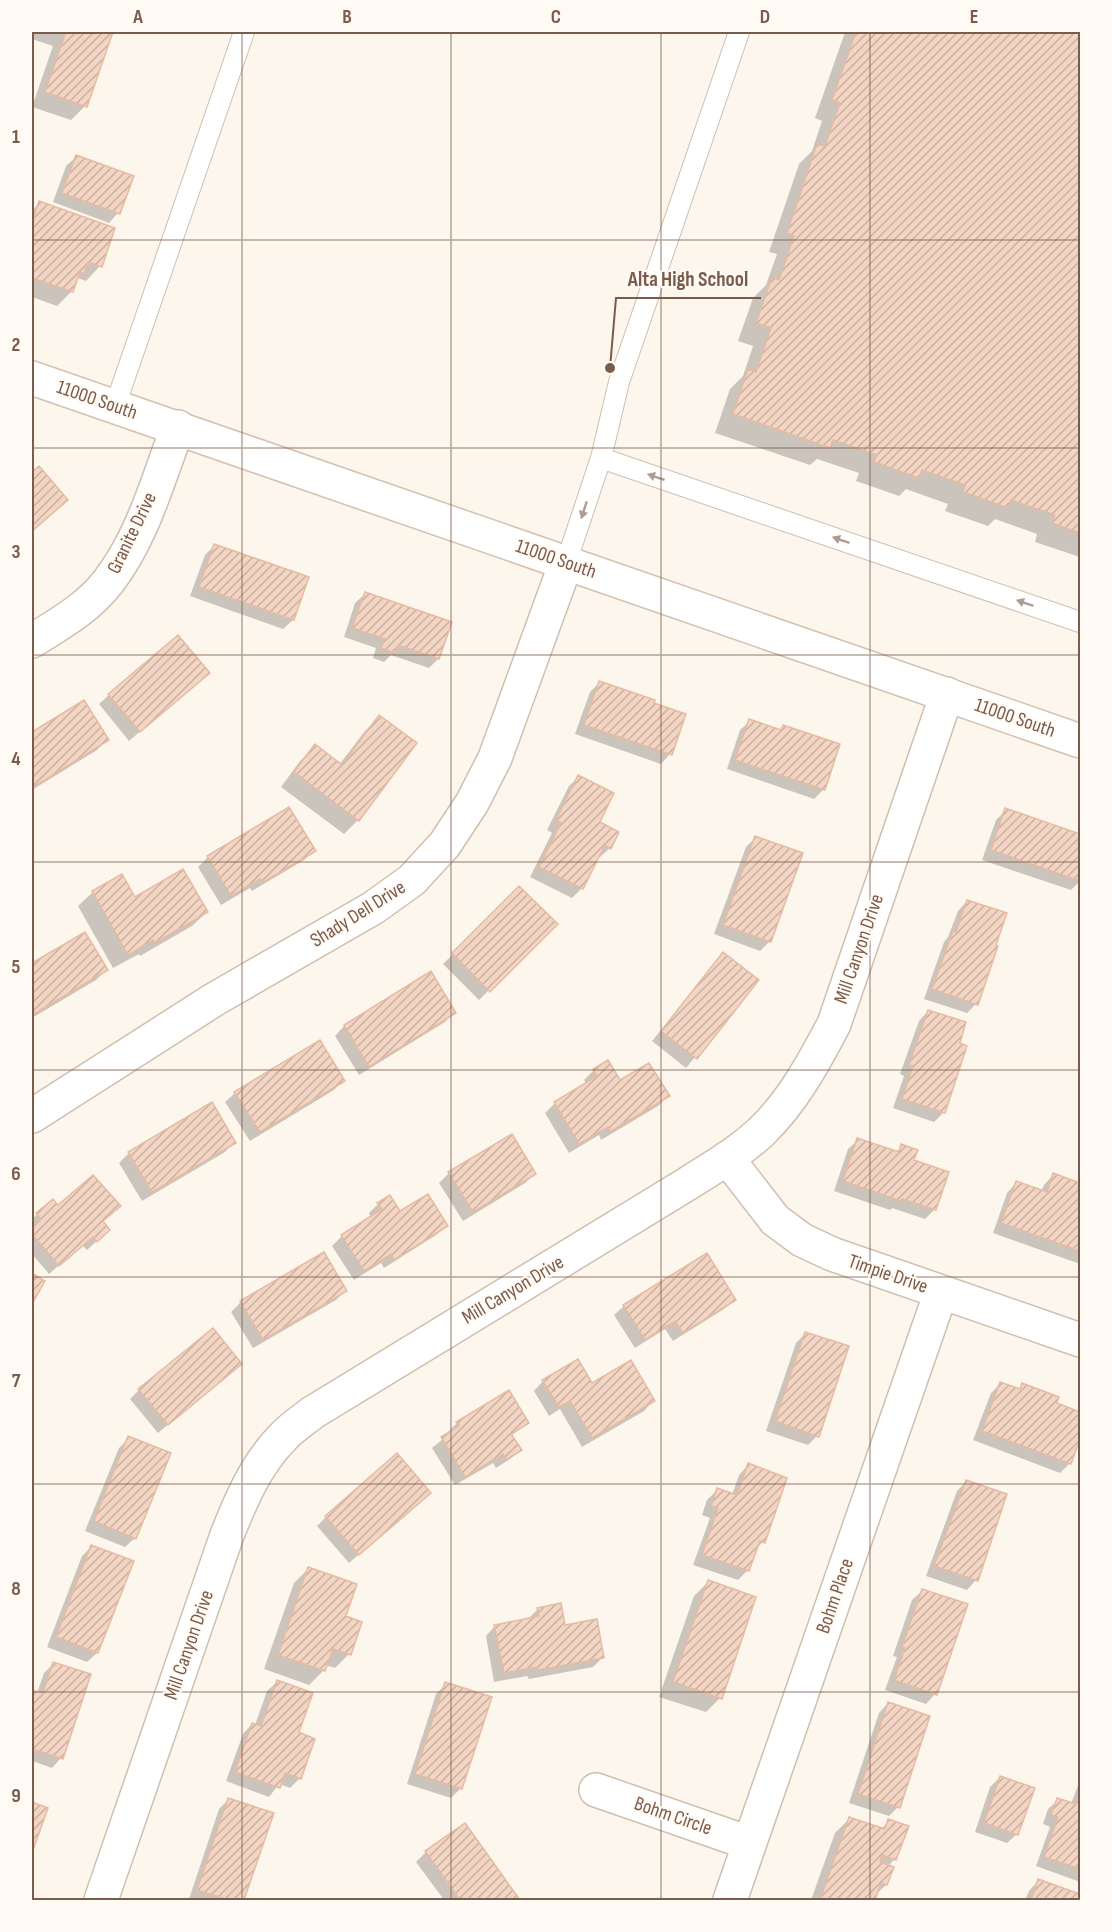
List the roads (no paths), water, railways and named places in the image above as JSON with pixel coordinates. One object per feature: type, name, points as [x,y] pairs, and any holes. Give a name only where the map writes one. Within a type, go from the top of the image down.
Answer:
[{"type":"street","name":"11000 South","points":[[32,378],[1080,741]]},
{"type":"street","name":"Granite Drive","points":[[32,641],[79,611],[107,583],[129,550],[146,513],[178,427]]},
{"type":"street","name":"Shady Dell Drive","points":[[32,1116],[214,999],[373,908],[412,880],[445,844],[472,803],[495,758],[566,563]]},
{"type":"street","name":"Mill Canyon Drive","points":[[101,1900],[230,1526],[259,1467],[283,1437],[312,1413],[727,1158],[762,1132],[789,1100],[813,1064],[834,1024],[947,694]]},
{"type":"street","name":"Timpie Drive","points":[[727,1158],[776,1220],[802,1240],[832,1254],[1080,1340]]},
{"type":"street","name":"Bohm Place","points":[[730,1900],[941,1292]]},
{"type":"street","name":"Bohm Circle","points":[[596,1790],[749,1843]]},
{"type":"lane","points":[[116,406],[244,32]]},
{"type":"lane","points":[[566,563],[601,458],[619,382],[740,32]]},
{"type":"lane","points":[[601,458],[1080,622]]},
{"type":"place","name":"Alta High School","points":[[610,368]]}]
